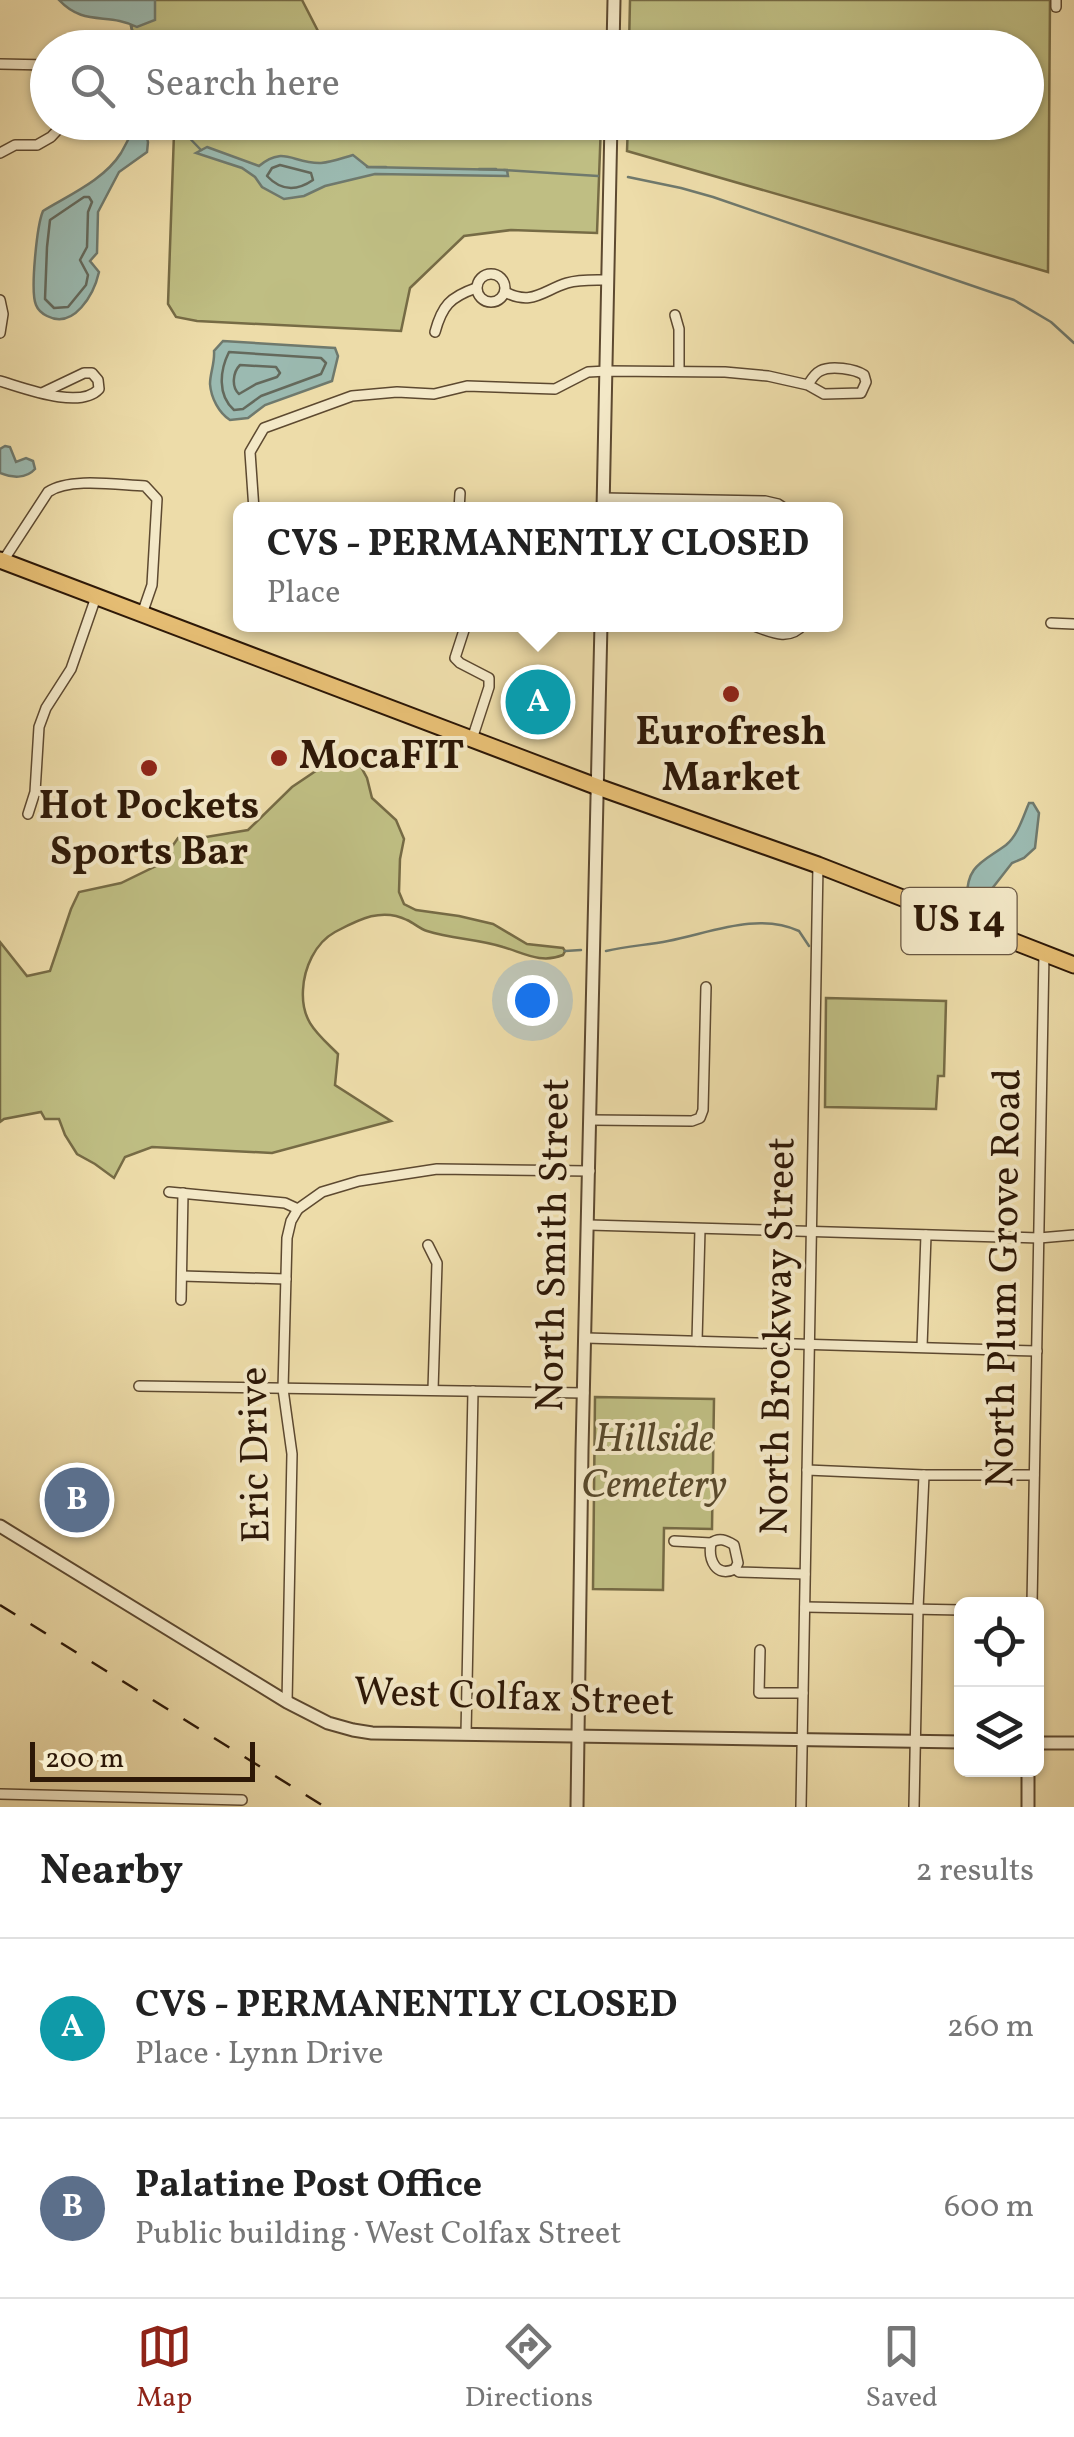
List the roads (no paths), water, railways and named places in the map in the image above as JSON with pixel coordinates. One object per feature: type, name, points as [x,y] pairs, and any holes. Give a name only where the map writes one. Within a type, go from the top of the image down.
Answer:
[{"type":"main road","name":"US 14","points":[[1,561],[598,787],[818,865],[1074,965]]},
{"type":"street","points":[[613,30],[614,0]]},
{"type":"street","points":[[0,64],[30,65]]},
{"type":"street","points":[[0,152],[15,145],[37,145],[42,140]]},
{"type":"street","points":[[603,502],[611,140]]},
{"type":"street","points":[[434,332],[439,314],[448,302],[476,288],[482,276],[491,274],[503,281],[504,292],[501,298],[489,302],[480,297],[476,288]]},
{"type":"street","points":[[504,292],[528,298],[563,284],[608,280]]},
{"type":"street","points":[[0,300],[0,332]]},
{"type":"street","points":[[675,315],[679,328],[678,371]]},
{"type":"street","points":[[253,502],[250,452],[264,428],[352,396],[434,394],[467,386],[555,388],[588,372],[725,372],[768,376],[824,394],[861,393],[866,382],[855,370],[822,370],[808,386]]},
{"type":"street","points":[[0,381],[42,393],[55,396],[88,397],[99,389],[98,380],[84,373],[42,393]]},
{"type":"street","points":[[1,561],[48,492],[57,486],[145,486],[156,499],[152,585],[142,614]]},
{"type":"street","points":[[459,502],[460,493]]},
{"type":"street","points":[[730,502],[769,502]]},
{"type":"street","points":[[28,814],[35,792],[38,726],[70,669],[96,596]]},
{"type":"street","points":[[1051,623],[1074,624]]},
{"type":"street","points":[[464,632],[456,658],[460,664],[489,678],[472,739]]},
{"type":"street","name":"North Smith Street","points":[[577,1807],[601,632]]},
{"type":"street","points":[[772,632],[784,636],[798,632]]},
{"type":"street","name":"North Brockway Street","points":[[801,1807],[818,865]]},
{"type":"street","name":"North Plum Grove Road","points":[[1032,1597],[1044,954]]},
{"type":"street","points":[[591,1120],[700,1118],[706,987]]},
{"type":"street","points":[[169,1192],[284,1203],[298,1209],[322,1192],[359,1181],[437,1170],[590,1171]]},
{"type":"street","points":[[181,1300],[183,1193]]},
{"type":"street","name":"Eric Drive","points":[[286,1702],[292,1454],[283,1390],[287,1238],[298,1209]]},
{"type":"street","points":[[588,1225],[1039,1238],[1074,1235]]},
{"type":"street","points":[[696,1341],[700,1228]]},
{"type":"street","points":[[922,1347],[926,1235]]},
{"type":"street","points":[[428,1245],[437,1263],[433,1390]]},
{"type":"street","points":[[182,1276],[286,1279]]},
{"type":"street","points":[[586,1338],[1036,1352]]},
{"type":"street","points":[[139,1386],[584,1393]]},
{"type":"street","points":[[466,1734],[473,1391]]},
{"type":"street","points":[[807,1470],[1034,1475]]},
{"type":"street","points":[[914,1807],[924,1475]]},
{"type":"street","name":"West Colfax Street","points":[[0,1526],[286,1702],[312,1717],[353,1730],[954,1742]]},
{"type":"street","points":[[674,1542],[726,1540],[734,1545],[738,1563],[735,1569],[722,1572],[715,1568],[711,1543]]},
{"type":"street","points":[[735,1569],[806,1574]]},
{"type":"street","points":[[805,1607],[954,1610]]},
{"type":"street","points":[[760,1650],[754,1693],[803,1693]]},
{"type":"street","points":[[1044,1743],[1074,1743]]},
{"type":"street","points":[[1028,1777],[1028,1807]]},
{"type":"street","points":[[4,1807],[2,1794],[182,1803],[242,1800]]},
{"type":"water","points":[[59,0],[155,0],[155,20],[137,27],[78,14]]},
{"type":"water","points":[[128,140],[147,140],[147,152],[119,172],[98,212],[97,253],[90,261],[99,272],[93,290],[74,314],[57,319],[47,316],[36,305],[34,286],[43,211],[85,186],[121,153]]},
{"type":"water","points":[[207,147],[259,166],[282,156],[321,163],[353,155],[368,167],[507,170],[508,176],[375,174],[284,199],[262,187],[242,168],[196,153]]},
{"type":"water","points":[[223,341],[335,348],[338,356],[332,381],[265,405],[248,418],[230,420],[216,405],[210,384],[214,351]]},
{"type":"water","points":[[10,447],[16,462],[26,458],[33,461],[35,469],[19,477],[0,473],[0,449]]},
{"type":"water","points":[[1029,803],[1039,813],[1035,848],[1012,863],[980,904],[967,899],[973,871],[1010,841]]},
{"type":"waterway","points":[[131,26],[132,30]]},
{"type":"waterway","points":[[191,140],[201,150]]},
{"type":"waterway","points":[[367,167],[386,167]]},
{"type":"waterway","points":[[479,169],[496,169]]},
{"type":"waterway","points":[[504,170],[598,176]]},
{"type":"waterway","points":[[628,177],[713,197],[1014,300],[1051,322],[1074,343]]},
{"type":"waterway","points":[[606,951],[767,923],[799,931],[809,946]]},
{"type":"waterway","points":[[565,951],[581,950]]},
{"type":"railway","points":[[0,1605],[325,1807]]},
{"type":"place","name":"Eurofresh Market","points":[[731,694]]},
{"type":"place","name":"CVS - PERMANENTLY CLOSED","points":[[538,702]]},
{"type":"place","name":"MocaFIT","points":[[279,758]]},
{"type":"place","name":"Hot Pockets Sports Bar","points":[[149,768]]},
{"type":"place","name":"Palatine Post Office","points":[[77,1500]]},
{"type":"park label","name":"Hillside Cemetery","points":[[654,1464]]}]
